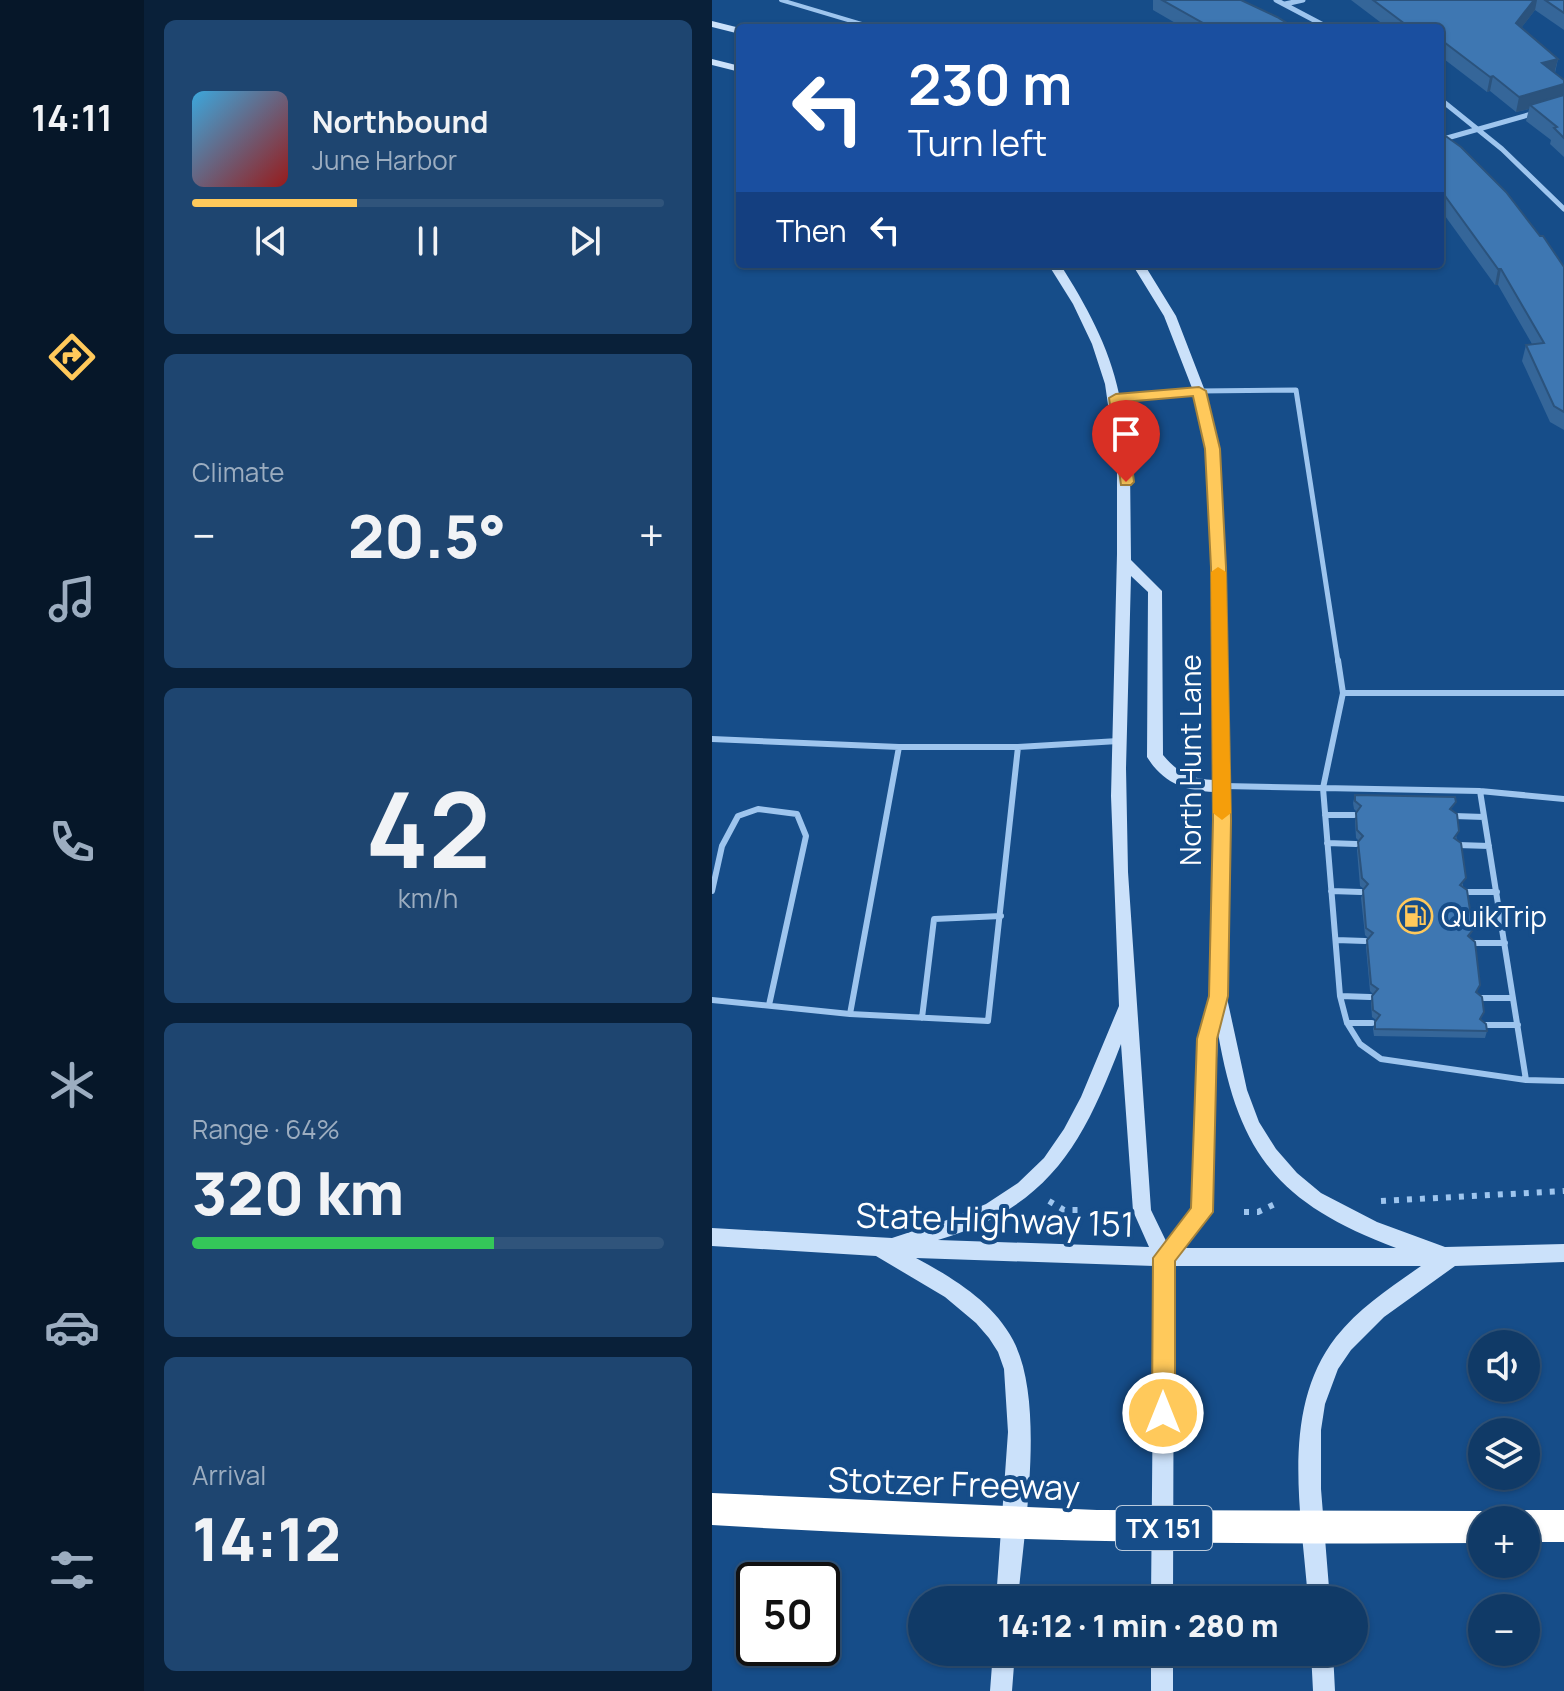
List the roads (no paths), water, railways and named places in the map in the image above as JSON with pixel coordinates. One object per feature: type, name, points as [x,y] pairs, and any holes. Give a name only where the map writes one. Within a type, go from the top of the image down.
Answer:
[{"type":"highway","name":"Stotzer Freeway","points":[[712,1509],[935,1521],[1175,1528],[1468,1527]]},
{"type":"highway","points":[[1540,1526],[1564,1526]]},
{"type":"main road","points":[[712,24],[736,30]]},
{"type":"main road","points":[[712,62],[736,68]]},
{"type":"main road","points":[[1056,268],[1090,325],[1116,398],[1126,482],[1119,833],[1127,1005],[1142,1211],[1164,1258],[1162,1586]]},
{"type":"main road","name":"North Hunt Lane","points":[[1140,268],[1170,316],[1199,391],[1212,449],[1215,479],[1222,786],[1219,996],[1207,1039],[1202,1212],[1164,1258]]},
{"type":"main road","points":[[1116,398],[1199,391]]},
{"type":"main road","points":[[1125,562],[1155,591],[1155,757],[1173,778],[1192,785],[1222,786]]},
{"type":"main road","points":[[1219,996],[1241,1098],[1260,1142],[1282,1172],[1308,1197],[1339,1216],[1377,1233],[1451,1257]]},
{"type":"main road","points":[[879,1248],[953,1227],[992,1211],[1032,1185],[1058,1157],[1077,1128],[1127,1005]]},
{"type":"main road","name":"State Highway 151","points":[[712,1237],[879,1248],[1164,1258],[1451,1257],[1564,1253]]},
{"type":"main road","points":[[879,1248],[938,1280],[970,1306],[1006,1346],[1017,1373],[1020,1406],[1008,1586]]},
{"type":"main road","points":[[1318,1586],[1312,1431],[1321,1381],[1338,1351],[1360,1327],[1394,1296],[1451,1257]]},
{"type":"main road","points":[[1001,1691],[1003,1666]]},
{"type":"main road","points":[[1162,1666],[1162,1691]]},
{"type":"main road","points":[[1323,1666],[1324,1691]]},
{"type":"street","points":[[1276,0],[1322,24]]},
{"type":"street","points":[[1284,4],[1303,0]]},
{"type":"street","points":[[1444,102],[1479,129],[1564,209]]},
{"type":"street","points":[[1444,139],[1550,109]]},
{"type":"lane","points":[[781,0],[862,24]]},
{"type":"lane","points":[[1199,391],[1296,390],[1343,693],[1323,788],[1340,996],[1347,1023],[1360,1044],[1381,1059],[1526,1080],[1564,1081]]},
{"type":"lane","points":[[1343,693],[1564,693]]},
{"type":"lane","points":[[712,739],[899,747],[1018,747],[1119,741]]},
{"type":"lane","points":[[850,1014],[899,747]]},
{"type":"lane","points":[[712,1000],[850,1014],[988,1021],[1018,747]]},
{"type":"lane","points":[[1222,786],[1480,791],[1564,799]]},
{"type":"lane","points":[[1480,791],[1526,1080]]},
{"type":"lane","points":[[712,891],[731,825],[746,811],[797,814],[806,836],[769,1005]]},
{"type":"lane","points":[[1325,815],[1354,815]]},
{"type":"lane","points":[[1454,816],[1484,817]]},
{"type":"lane","points":[[1327,843],[1356,844]]},
{"type":"lane","points":[[1458,845],[1489,846]]},
{"type":"lane","points":[[1331,891],[1361,892]]},
{"type":"lane","points":[[1464,892],[1497,892]]},
{"type":"lane","points":[[922,1018],[934,919],[1001,916]]},
{"type":"lane","points":[[1336,940],[1365,941]]},
{"type":"lane","points":[[1472,943],[1505,943]]},
{"type":"lane","points":[[1340,996],[1370,997]]},
{"type":"lane","points":[[1479,998],[1513,998]]},
{"type":"lane","points":[[1347,1023],[1372,1023]]},
{"type":"lane","points":[[1483,1025],[1518,1025]]},
{"type":"place","name":"QuikTrip","points":[[1415,916]]}]
